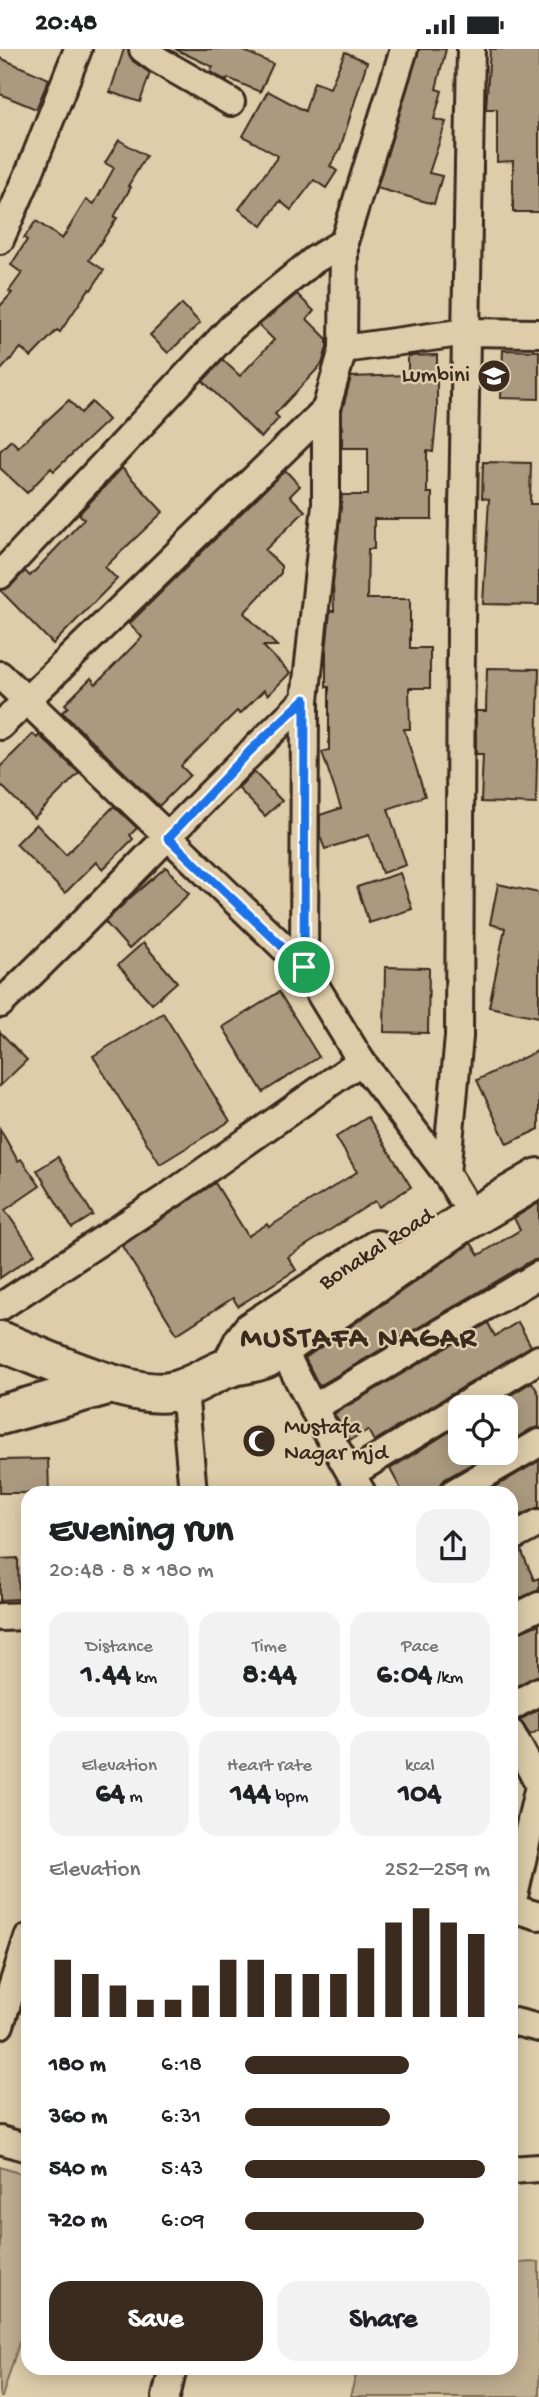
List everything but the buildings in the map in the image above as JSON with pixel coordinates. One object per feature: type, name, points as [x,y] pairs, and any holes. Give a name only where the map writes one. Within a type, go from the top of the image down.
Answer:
[{"type":"main road","name":"Bonakal Road","points":[[231,1367],[252,1331],[453,1184],[539,1150]]},
{"type":"main road","name":"Bonakal Road","points":[[0,1341],[111,1384],[140,1391],[166,1392],[184,1389],[231,1367],[255,1363],[459,1225],[539,1178]]},
{"type":"main road","points":[[0,1415],[111,1384]]},
{"type":"street","points":[[0,240],[78,49]]},
{"type":"street","points":[[144,49],[158,60],[231,102]]},
{"type":"street","points":[[304,967],[305,699],[326,505],[326,409],[343,349],[344,242],[404,49]]},
{"type":"street","points":[[453,1184],[459,1037],[461,640],[471,49]]},
{"type":"street","points":[[0,575],[232,327],[314,260],[344,242]]},
{"type":"street","points":[[343,349],[467,332],[539,333]]},
{"type":"street","points":[[0,726],[326,409]]},
{"type":"street","points":[[0,675],[304,967],[361,1061],[453,1184]]},
{"type":"street","points":[[0,1004],[76,932],[250,751],[305,699]]},
{"type":"street","points":[[0,1307],[172,1193],[361,1061]]},
{"type":"street","points":[[313,1408],[539,1275]]},
{"type":"street","points":[[281,1346],[356,1484],[448,1417]]},
{"type":"street","points":[[480,1395],[539,1359]]},
{"type":"street","points":[[184,1389],[192,1486]]},
{"type":"street","points":[[465,1486],[539,1443]]},
{"type":"street","points":[[518,1534],[539,1523]]},
{"type":"street","points":[[518,1616],[539,1606]]},
{"type":"street","points":[[0,1617],[21,1616]]},
{"type":"street","points":[[518,1703],[539,1691]]},
{"type":"street","points":[[518,1746],[539,1785],[518,1877]]},
{"type":"street","points":[[518,1910],[539,1916]]},
{"type":"street","points":[[0,2025],[21,1981]]},
{"type":"street","points":[[518,2023],[539,2028]]},
{"type":"street","points":[[0,2140],[21,2146]]},
{"type":"street","points":[[518,2170],[539,2168]]},
{"type":"street","points":[[166,2397],[171,2375]]},
{"type":"shaded area","points":[[0,2167],[21,2174],[21,2336],[0,2397]]},
{"type":"shaded area","points":[[539,2262],[539,2397],[350,2397],[356,2375],[518,2375],[518,2263]]},
{"type":"place","name":"Lumbini","points":[[494,376]]},
{"type":"place","name":"Mustafa Nagar mjd","points":[[259,1441]]},
{"type":"district","name":"MUSTAFA NAGAR","points":[[359,1340]]},
{"type":"route","points":[[305,699],[304,967],[168,838],[250,751],[305,699]]}]
